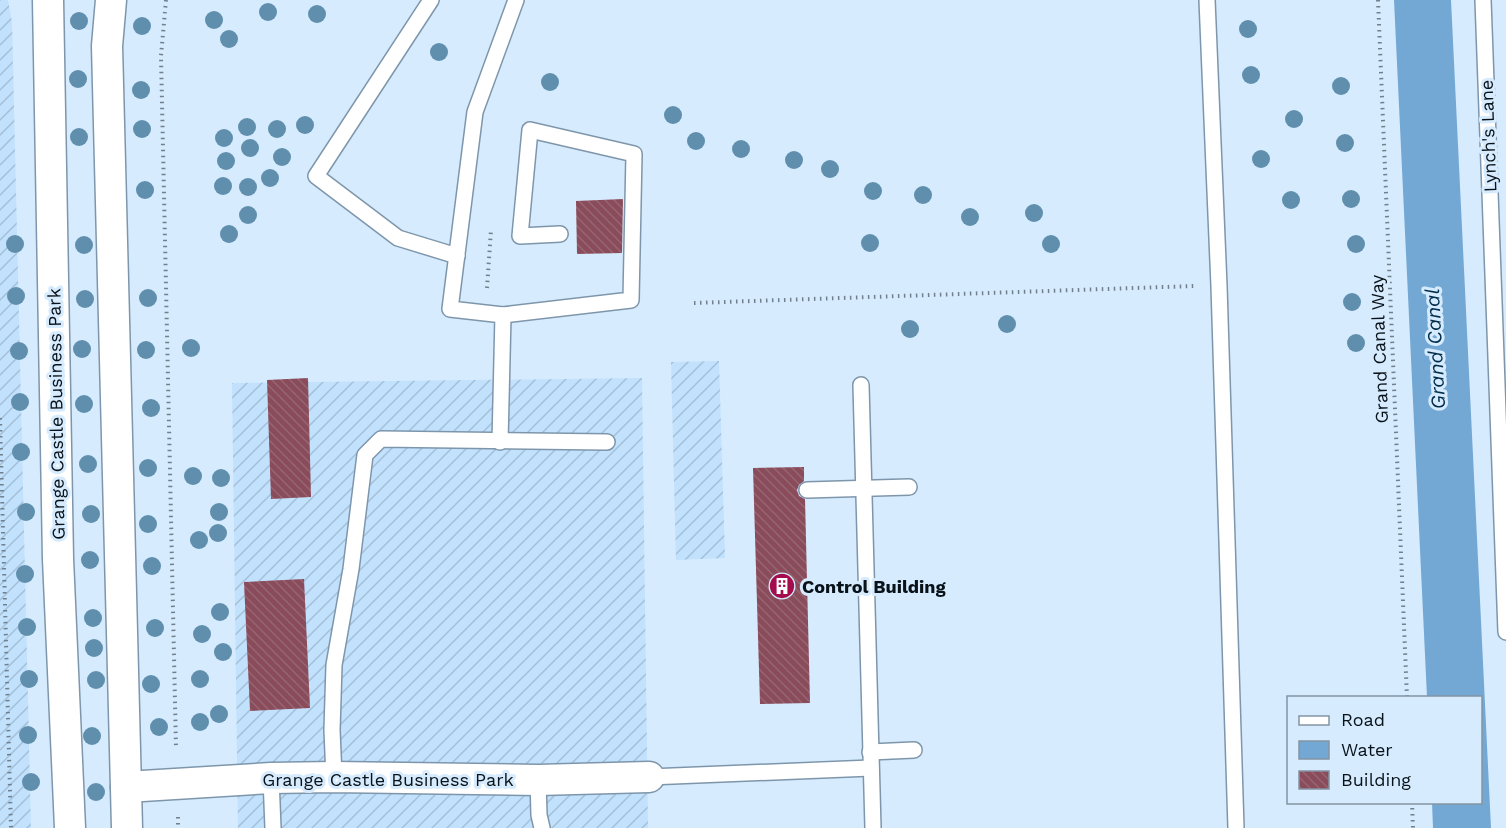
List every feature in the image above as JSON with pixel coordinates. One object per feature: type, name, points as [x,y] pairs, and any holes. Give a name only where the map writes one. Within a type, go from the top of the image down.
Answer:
[{"type":"street","name":"Grange Castle Business Park","points":[[48,0],[58,559],[70,828]]},
{"type":"street","points":[[111,0],[107,46],[128,828]]},
{"type":"street","name":"Grange Castle Business Park","points":[[126,787],[271,778],[538,780],[649,777]]},
{"type":"lane","points":[[431,0],[316,176],[398,238],[457,256]]},
{"type":"lane","points":[[516,0],[475,112],[450,309],[503,315],[631,300],[634,154],[530,130],[520,236],[560,234]]},
{"type":"lane","points":[[1207,0],[1219,286],[1236,828]]},
{"type":"lane","name":"Lynch's Lane","points":[[1483,0],[1506,632]]},
{"type":"lane","points":[[500,442],[503,315]]},
{"type":"lane","points":[[861,385],[873,828]]},
{"type":"lane","points":[[334,777],[332,730],[334,665],[351,569],[365,455],[381,439],[607,442]]},
{"type":"lane","points":[[807,490],[909,487]]},
{"type":"lane","points":[[870,752],[914,750]]},
{"type":"lane","points":[[649,777],[871,768]]},
{"type":"lane","points":[[271,778],[273,828]]},
{"type":"lane","points":[[538,780],[539,815],[542,828]]},
{"type":"path","points":[[166,0],[161,56],[176,761]]},
{"type":"path","name":"Grand Canal Way","points":[[1378,0],[1407,696]]},
{"type":"path","points":[[694,303],[1219,286]]},
{"type":"path","points":[[0,418],[11,828]]},
{"type":"path","points":[[1412,804],[1413,828]]},
{"type":"shaded area","points":[[0,0],[8,0],[12,22],[31,828],[0,828]]},
{"type":"shaded area","points":[[719,361],[725,558],[676,560],[671,362]]},
{"type":"shaded area","points":[[642,378],[648,828],[238,828],[232,383]]},
{"type":"water","name":"Grand Canal","points":[[1394,0],[1451,0],[1491,828],[1433,828],[1432,804],[1482,804],[1482,696],[1427,696]]},
{"type":"building","points":[[623,199],[622,253],[577,254],[576,201]]},
{"type":"building","points":[[308,378],[311,497],[271,499],[267,380]]},
{"type":"building","name":"Control Building","points":[[804,467],[804,481],[797,490],[799,496],[805,499],[810,703],[760,704],[753,468]]},
{"type":"building","points":[[304,579],[310,708],[250,711],[244,582]]},
{"type":"place","name":"Control Building","points":[[782,586]]}]
